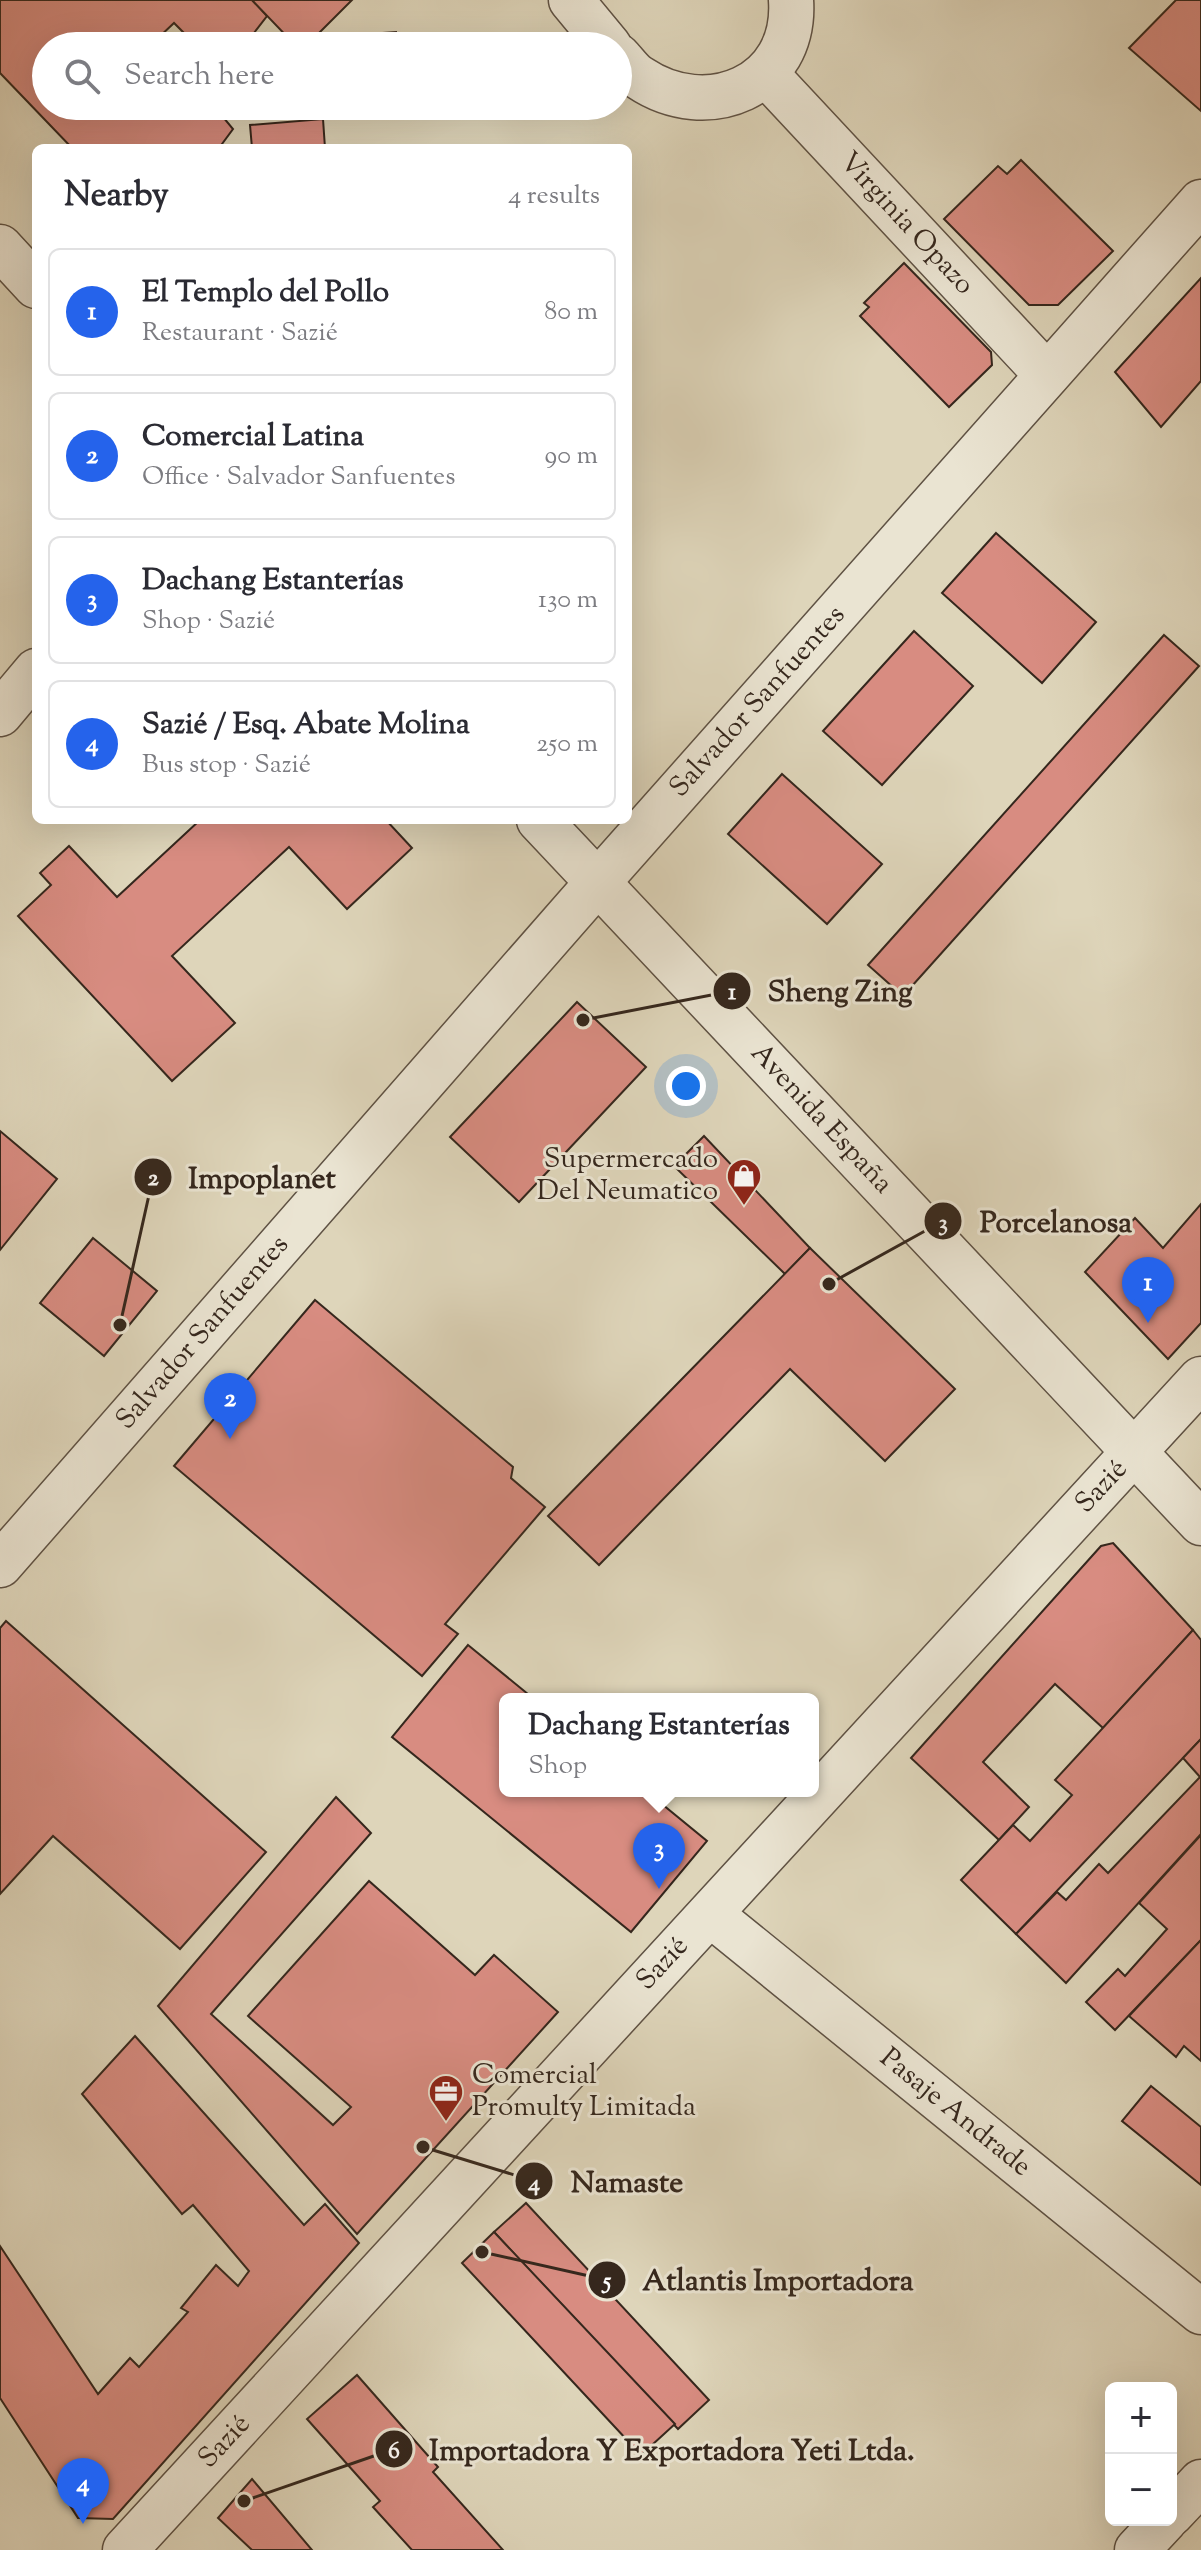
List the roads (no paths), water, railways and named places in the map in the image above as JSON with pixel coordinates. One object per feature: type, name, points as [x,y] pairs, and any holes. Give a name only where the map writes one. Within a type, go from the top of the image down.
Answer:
[{"type":"street","points":[[571,0],[597,32]]},
{"type":"street","points":[[632,72],[666,92],[701,100],[743,89],[766,74],[786,39],[792,14],[791,0]]},
{"type":"street","name":"Virginia Opazo","points":[[766,74],[1047,375]]},
{"type":"street","name":"Salvador Sanfuentes","points":[[0,1565],[598,882],[1201,202]]},
{"type":"street","points":[[0,247],[32,282]]},
{"type":"street","points":[[0,714],[32,676]]},
{"type":"street","name":"Avenida España","points":[[543,824],[1201,1523]]},
{"type":"street","name":"Sazié","points":[[819,1795],[1201,1379]]},
{"type":"street","name":"Sazié","points":[[125,2550],[817,1797]]},
{"type":"street","name":"Pasaje Andrade","points":[[710,1914],[1201,2312]]},
{"type":"street","points":[[1159,2533],[1201,2482]]},
{"type":"place","name":"Sheng Zing","points":[[583,1020]]},
{"type":"place","name":"Supermercado Del Neumatico","points":[[744,1207]]},
{"type":"place","name":"Porcelanosa","points":[[829,1284]]},
{"type":"place","name":"El Templo del Pollo","points":[[1148,1323]]},
{"type":"place","name":"Impoplanet","points":[[120,1325]]},
{"type":"place","name":"Comercial Latina","points":[[230,1439]]},
{"type":"place","name":"Dachang Estanterías","points":[[659,1889]]},
{"type":"place","name":"Comercial Promulty Limitada","points":[[446,2123]]},
{"type":"place","name":"Namaste","points":[[423,2147]]},
{"type":"place","name":"Atlantis Importadora","points":[[482,2252]]},
{"type":"place","name":"Importadora Y Exportadora Yeti Ltda.","points":[[244,2501]]},
{"type":"place","name":"Sazié / Esq. Abate Molina","points":[[83,2524]]}]
